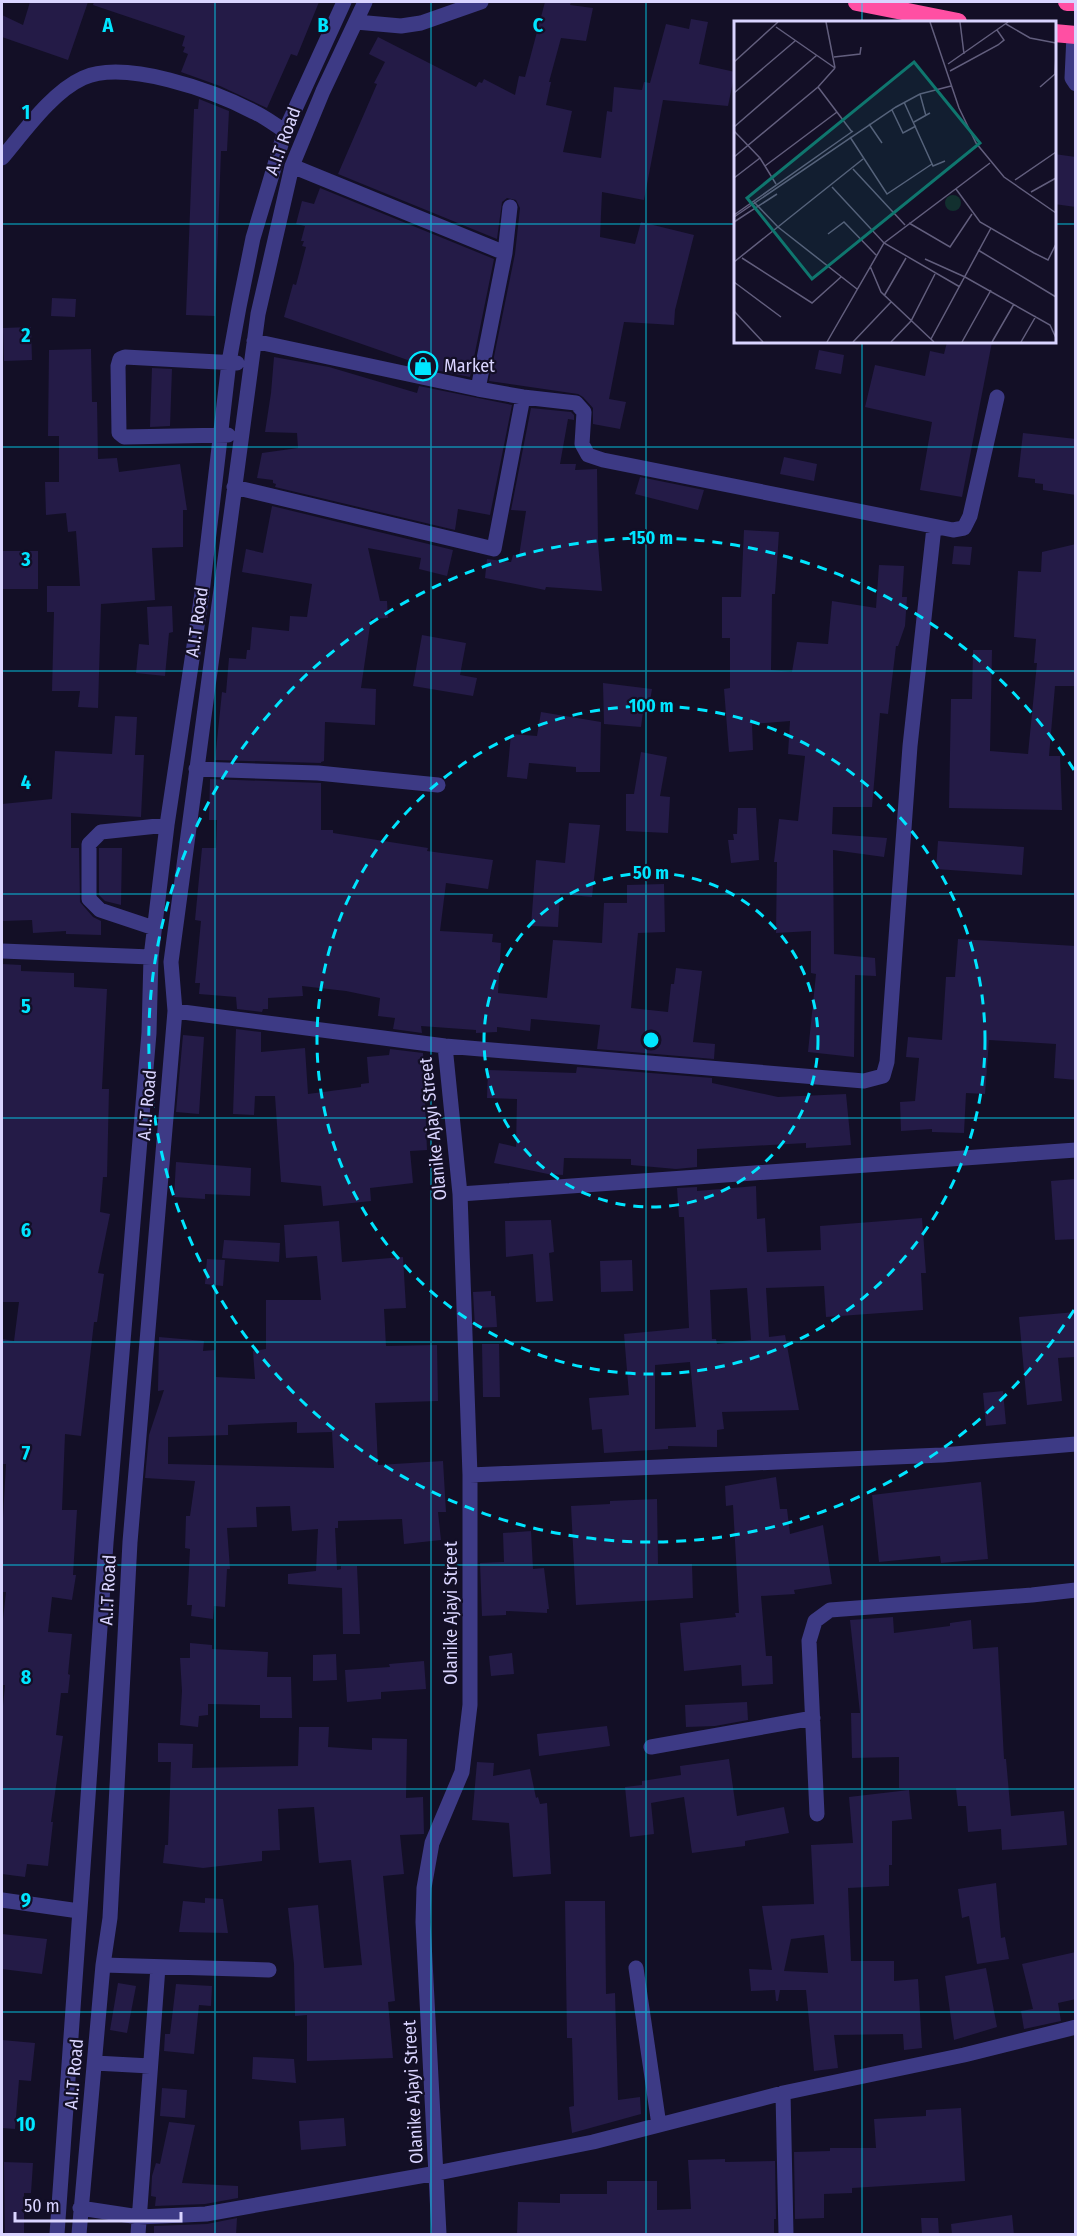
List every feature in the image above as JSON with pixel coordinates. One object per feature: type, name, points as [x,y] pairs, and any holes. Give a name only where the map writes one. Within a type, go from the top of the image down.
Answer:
[{"type":"highway","points":[[857,2],[953,21]]},
{"type":"highway","points":[[1067,2],[1076,2]]},
{"type":"highway","points":[[1056,33],[1075,35]]},
{"type":"street","name":"A.I.T Road","points":[[57,2235],[107,1531],[149,1033],[150,957],[166,825],[202,593],[229,362],[253,238],[285,131],[344,2]]},
{"type":"street","name":"A.I.T Road","points":[[79,2235],[103,1965],[110,1918],[130,1542],[174,1011],[171,962],[258,314],[292,166],[322,91],[365,2]]},
{"type":"street","points":[[356,22],[401,26],[421,22],[481,2]]},
{"type":"street","points":[[1075,35],[1072,78],[1076,84]]},
{"type":"street","points":[[2,158],[60,92],[83,78],[110,71],[181,83],[254,111],[285,131]]},
{"type":"street","points":[[292,166],[505,253]]},
{"type":"street","points":[[478,389],[505,253],[510,207]]},
{"type":"street","points":[[254,340],[523,398],[576,404],[584,412],[582,444],[588,455],[603,460],[953,530],[964,528],[970,516],[997,397]]},
{"type":"street","points":[[240,436],[220,434],[124,437],[119,433],[118,366],[120,359],[125,357],[250,365]]},
{"type":"street","points":[[234,488],[494,549],[523,398]]},
{"type":"street","points":[[174,1011],[445,1046],[864,1082],[883,1076],[887,1062],[910,746],[934,527]]},
{"type":"street","points":[[196,769],[318,773],[438,785]]},
{"type":"street","points":[[154,928],[100,910],[89,899],[89,844],[101,832],[166,825]]},
{"type":"street","points":[[164,854],[185,856]]},
{"type":"street","points":[[2,951],[150,957]]},
{"type":"street","name":"Olanike Ajayi Street","points":[[439,2235],[423,1922],[424,1888],[432,1843],[462,1772],[470,1705],[471,1475],[460,1194],[445,1046]]},
{"type":"street","points":[[460,1194],[1076,1150]]},
{"type":"street","points":[[471,1475],[942,1455],[1076,1444]]},
{"type":"street","points":[[817,1814],[809,1641],[814,1621],[830,1610],[1032,1596],[1076,1590]]},
{"type":"street","points":[[651,1747],[813,1718]]},
{"type":"street","points":[[2,1900],[79,1911]]},
{"type":"street","points":[[103,1965],[268,1970]]},
{"type":"street","points":[[138,2235],[158,1967]]},
{"type":"street","points":[[636,1968],[659,2125]]},
{"type":"street","points":[[80,2208],[140,2217],[206,2214],[437,2173],[593,2142],[783,2093],[964,2055],[1076,2027]]},
{"type":"street","points":[[95,2063],[150,2066]]},
{"type":"street","points":[[783,2093],[786,2235]]},
{"type":"building","points":[[30,2],[88,2],[68,60],[2,37],[2,15],[23,25]]},
{"type":"building","points":[[94,2],[319,2],[297,56],[291,54],[267,108],[220,86],[181,72],[188,54],[183,52],[185,47],[182,46],[185,36],[93,5]]},
{"type":"building","points":[[545,2],[571,2],[570,5],[593,8],[586,41],[561,38],[549,82],[551,82],[546,105],[572,111],[563,152],[601,158],[607,111],[612,112],[614,87],[642,90],[644,82],[650,83],[666,24],[689,29],[691,19],[708,22],[699,64],[734,72],[728,106],[663,100],[644,200],[602,192],[600,237],[635,244],[641,222],[694,235],[675,310],[674,325],[624,322],[609,399],[626,402],[620,429],[593,424],[593,408],[578,394],[489,381],[515,254],[520,208],[516,200],[507,198],[502,202],[497,239],[338,174],[377,84],[374,83],[385,62],[369,54],[378,37],[476,87],[484,79],[515,95],[519,76],[525,77]]},
{"type":"building","points":[[199,99],[229,111],[227,151],[221,151],[215,316],[186,315],[194,109],[198,109]]},
{"type":"building","points":[[1056,154],[1076,157],[1076,207],[1056,204]]},
{"type":"building","points":[[320,188],[494,259],[470,377],[425,368],[425,366],[284,317],[293,284],[296,285],[306,247],[302,246],[304,241],[301,241],[305,226],[296,224],[302,201],[314,204]]},
{"type":"building","points":[[52,298],[76,299],[75,317],[51,316]]},
{"type":"building","points":[[31,327],[32,360],[4,361],[3,328]]},
{"type":"building","points":[[946,344],[992,344],[962,497],[920,490],[932,422],[865,407],[875,365],[925,376],[930,351],[944,354]]},
{"type":"building","points":[[91,349],[92,402],[97,402],[98,459],[117,458],[119,472],[180,464],[187,510],[183,510],[183,547],[152,548],[155,600],[101,604],[98,708],[78,707],[80,691],[52,691],[54,612],[47,612],[47,586],[80,586],[76,531],[68,532],[66,513],[46,515],[45,482],[59,482],[59,436],[48,436],[49,350]]},
{"type":"building","points":[[819,350],[844,355],[841,374],[815,369]]},
{"type":"building","points":[[274,357],[329,367],[417,393],[419,386],[512,405],[490,515],[458,509],[455,530],[275,487],[273,480],[257,478],[262,453],[298,448],[297,433],[265,432]]},
{"type":"building","points":[[152,368],[172,369],[170,426],[150,427]]},
{"type":"building","points":[[531,408],[571,412],[574,420],[568,419],[560,464],[576,464],[575,470],[597,469],[598,543],[602,591],[546,587],[545,590],[485,578],[487,559],[511,562],[513,555],[519,556],[526,511],[511,510]]},
{"type":"building","points":[[1023,433],[1076,439],[1076,495],[1043,490],[1043,484],[1035,483],[1035,479],[1018,477]]},
{"type":"building","points":[[784,457],[817,464],[814,481],[780,474]]},
{"type":"building","points":[[640,477],[704,490],[698,510],[635,494]]},
{"type":"building","points":[[272,506],[453,550],[447,576],[419,569],[421,558],[368,548],[380,601],[387,601],[388,618],[371,619],[361,688],[376,689],[375,725],[325,722],[324,761],[321,763],[215,760],[222,692],[226,693],[229,658],[246,659],[247,650],[250,650],[252,627],[289,631],[290,616],[307,617],[312,584],[242,572],[246,549],[263,553]]},
{"type":"building","points":[[744,530],[779,532],[775,594],[772,594],[771,670],[792,672],[797,642],[828,644],[832,601],[876,608],[879,565],[904,566],[902,597],[907,597],[905,626],[898,646],[896,646],[888,714],[880,713],[872,807],[833,807],[832,834],[887,838],[884,857],[833,850],[834,954],[875,958],[876,976],[855,975],[854,1057],[808,1052],[816,974],[811,973],[811,931],[776,933],[777,862],[774,862],[779,819],[798,821],[805,756],[788,754],[790,721],[752,724],[753,750],[729,752],[724,689],[730,688],[730,638],[722,638],[722,597],[741,597]]},
{"type":"building","points":[[1076,544],[1076,686],[1055,686],[1049,756],[1060,756],[1062,810],[949,808],[951,699],[972,699],[973,650],[992,650],[990,751],[1028,754],[1037,663],[1034,663],[1036,639],[1014,637],[1018,571],[1041,572],[1042,552]]},
{"type":"building","points":[[954,546],[972,547],[970,565],[952,564]]},
{"type":"building","points":[[2,551],[38,551],[38,589],[2,589]]},
{"type":"building","points":[[172,606],[173,632],[169,633],[165,676],[136,673],[139,644],[149,645],[147,607]]},
{"type":"building","points":[[422,635],[466,643],[460,675],[477,678],[473,696],[413,686]]},
{"type":"building","points":[[603,683],[652,689],[648,713],[643,712],[641,727],[604,724]]},
{"type":"building","points":[[541,712],[601,722],[600,772],[576,772],[576,767],[529,763],[527,779],[507,777],[511,734],[537,736]]},
{"type":"building","points":[[115,716],[137,717],[135,755],[144,755],[141,817],[71,813],[71,848],[79,848],[80,902],[93,917],[101,921],[101,935],[66,934],[66,931],[33,933],[32,920],[2,921],[2,804],[52,799],[55,751],[112,754]]},
{"type":"building","points":[[641,752],[667,757],[660,796],[670,797],[668,833],[626,831],[626,794],[634,794]]},
{"type":"building","points":[[210,779],[321,783],[321,830],[333,830],[333,833],[428,848],[427,851],[493,860],[488,889],[446,883],[440,931],[493,934],[492,942],[501,943],[498,993],[547,998],[553,940],[602,943],[604,903],[627,903],[627,885],[664,884],[665,932],[638,933],[631,1008],[668,1012],[671,984],[674,984],[676,968],[702,971],[693,1042],[715,1044],[714,1059],[597,1049],[600,1025],[531,1019],[530,1031],[497,1027],[497,1032],[476,1033],[476,1030],[421,1026],[422,1033],[393,1029],[395,1018],[378,1016],[380,998],[346,991],[302,986],[303,996],[268,998],[268,1009],[263,1009],[262,1012],[237,1009],[236,997],[199,994],[200,983],[195,983],[201,921],[195,920],[202,848],[216,848],[217,820],[209,820]]},
{"type":"building","points":[[738,808],[756,808],[759,860],[731,863],[728,840],[734,840],[733,834],[737,834]]},
{"type":"building","points":[[569,823],[600,825],[592,897],[560,894],[558,927],[531,926],[536,860],[565,863]]},
{"type":"building","points":[[938,841],[1024,847],[1022,875],[936,869]]},
{"type":"building","points":[[99,848],[122,848],[121,905],[105,901],[99,895]]},
{"type":"building","points":[[958,939],[1076,946],[1076,1080],[1054,1078],[1056,1044],[989,1040],[985,1094],[966,1093],[964,1133],[932,1132],[932,1129],[901,1131],[900,1102],[915,1101],[919,1058],[906,1057],[908,1037],[942,1040],[946,977],[955,977]]},
{"type":"building","points":[[2,964],[21,965],[21,971],[74,973],[74,987],[107,989],[102,1089],[109,1089],[107,1177],[103,1177],[100,1212],[110,1214],[98,1273],[104,1274],[97,1322],[94,1322],[81,1436],[65,1434],[62,1510],[77,1510],[73,1575],[76,1575],[72,1600],[52,1597],[48,1632],[72,1634],[68,1674],[70,1675],[68,1693],[61,1693],[56,1735],[63,1736],[51,1822],[53,1822],[48,1866],[27,1864],[25,1877],[2,1874],[2,1716],[5,1685],[2,1685],[2,1629],[6,1592],[2,1592],[2,1536],[6,1464],[2,1464],[2,1339],[14,1341],[19,1302],[2,1302]]},
{"type":"building","points":[[236,1029],[261,1032],[261,1052],[305,1048],[308,1094],[361,1087],[361,1084],[369,1083],[367,1057],[389,1055],[390,1049],[423,1053],[427,1150],[410,1151],[413,1183],[370,1188],[371,1201],[323,1206],[321,1186],[281,1182],[275,1096],[255,1096],[254,1115],[233,1114]]},
{"type":"building","points":[[183,1035],[204,1037],[199,1114],[176,1112]]},
{"type":"building","points":[[577,1067],[712,1078],[712,1083],[778,1097],[846,1094],[851,1145],[806,1148],[806,1143],[697,1149],[697,1167],[676,1169],[631,1165],[631,1159],[564,1158],[563,1175],[494,1163],[499,1143],[516,1147],[517,1099],[487,1098],[488,1070],[576,1073]]},
{"type":"building","points":[[176,1162],[251,1168],[250,1196],[205,1194],[205,1199],[174,1197]]},
{"type":"building","points":[[1075,1179],[1076,1239],[1055,1240],[1051,1181]]},
{"type":"building","points":[[756,1186],[757,1219],[765,1218],[767,1252],[821,1250],[820,1226],[922,1218],[926,1273],[921,1273],[923,1310],[826,1317],[824,1286],[766,1288],[769,1337],[785,1335],[799,1410],[722,1412],[724,1429],[717,1430],[717,1447],[668,1446],[668,1449],[604,1453],[602,1429],[592,1430],[589,1398],[629,1395],[624,1334],[689,1328],[684,1217],[679,1217],[677,1188],[697,1187],[697,1191]],"holes":[[[747,1288],[751,1340],[717,1344],[716,1339],[712,1339],[710,1290]],[[690,1362],[696,1427],[655,1429],[655,1365]]]},
{"type":"building","points":[[551,1220],[554,1252],[549,1253],[553,1301],[536,1302],[533,1254],[506,1257],[505,1221]]},
{"type":"building","points":[[339,1221],[342,1262],[403,1257],[406,1308],[384,1309],[386,1346],[437,1345],[438,1401],[375,1403],[378,1465],[443,1461],[446,1512],[438,1512],[441,1540],[404,1544],[402,1519],[338,1521],[338,1528],[335,1528],[337,1570],[341,1569],[341,1566],[357,1566],[360,1634],[343,1634],[342,1588],[288,1584],[288,1574],[316,1571],[318,1529],[292,1531],[290,1506],[256,1507],[257,1527],[227,1528],[230,1569],[227,1569],[225,1607],[214,1606],[213,1619],[191,1616],[192,1605],[187,1605],[190,1549],[185,1548],[186,1516],[190,1516],[195,1481],[145,1478],[149,1435],[164,1390],[158,1391],[159,1337],[204,1341],[203,1351],[215,1350],[216,1377],[255,1379],[253,1351],[266,1349],[266,1300],[321,1300],[317,1256],[286,1258],[284,1225]],"holes":[[[297,1422],[297,1433],[332,1432],[334,1468],[168,1464],[168,1437],[228,1435],[228,1425]]]},
{"type":"building","points":[[224,1240],[280,1243],[279,1262],[222,1258]]},
{"type":"building","points":[[207,1259],[225,1260],[223,1286],[205,1284]]},
{"type":"building","points":[[632,1260],[633,1291],[601,1292],[600,1261]]},
{"type":"building","points":[[491,1291],[491,1296],[495,1296],[497,1327],[475,1328],[473,1292]]},
{"type":"building","points":[[1076,1312],[1076,1357],[1058,1358],[1062,1401],[1027,1405],[1019,1317]]},
{"type":"building","points":[[482,1344],[499,1344],[500,1397],[483,1397]]},
{"type":"building","points":[[1003,1391],[1006,1424],[986,1426],[983,1393]]},
{"type":"building","points":[[776,1477],[780,1509],[787,1509],[790,1534],[823,1525],[832,1584],[794,1590],[795,1594],[761,1596],[766,1656],[772,1656],[773,1684],[742,1686],[741,1665],[684,1671],[680,1623],[736,1617],[735,1613],[739,1613],[733,1505],[726,1506],[725,1486]]},
{"type":"building","points":[[981,1482],[988,1559],[941,1563],[940,1556],[879,1562],[872,1495]]},
{"type":"building","points":[[657,1499],[658,1564],[692,1564],[693,1598],[576,1605],[571,1506],[610,1504],[610,1501]]},
{"type":"building","points":[[531,1531],[533,1569],[544,1568],[549,1609],[547,1613],[506,1611],[506,1615],[482,1616],[480,1563],[504,1562],[503,1533]]},
{"type":"building","points":[[893,1617],[894,1633],[950,1626],[950,1623],[971,1620],[973,1649],[998,1647],[1004,1759],[1006,1759],[1011,1816],[1064,1811],[1067,1845],[1002,1850],[1001,1829],[968,1832],[966,1806],[958,1806],[956,1788],[899,1788],[899,1757],[852,1758],[851,1713],[860,1713],[850,1620]]},
{"type":"building","points":[[190,1643],[212,1645],[212,1649],[268,1652],[267,1677],[291,1677],[292,1718],[260,1718],[260,1705],[208,1704],[208,1715],[199,1716],[198,1727],[180,1725],[182,1691],[180,1658],[190,1658]]},
{"type":"building","points":[[512,1653],[514,1674],[491,1676],[489,1656]]},
{"type":"building","points":[[336,1654],[337,1680],[313,1681],[313,1655]]},
{"type":"building","points":[[424,1661],[426,1689],[381,1692],[381,1699],[347,1702],[345,1670],[390,1667],[389,1664]]},
{"type":"building","points":[[747,1702],[748,1720],[715,1726],[686,1727],[685,1705]]},
{"type":"building","points":[[607,1726],[610,1746],[539,1756],[537,1734]]},
{"type":"building","points":[[299,1727],[329,1727],[328,1747],[372,1750],[372,1738],[407,1739],[406,1798],[423,1797],[424,1834],[400,1835],[404,1874],[383,1876],[395,2001],[388,2002],[393,2058],[307,2061],[307,2015],[295,2016],[294,1964],[288,1908],[318,1905],[324,1968],[362,1965],[351,1860],[319,1863],[314,1807],[278,1809],[280,1850],[262,1851],[262,1861],[203,1868],[163,1863],[165,1845],[168,1845],[171,1762],[158,1762],[158,1743],[193,1744],[192,1768],[298,1766]]},
{"type":"building","points":[[729,1759],[737,1816],[784,1807],[789,1833],[745,1841],[745,1846],[692,1853],[684,1797],[651,1803],[654,1834],[630,1837],[625,1787],[642,1785],[642,1781],[681,1775],[680,1766]]},
{"type":"building","points":[[477,1762],[494,1763],[493,1776],[530,1769],[536,1798],[538,1797],[540,1804],[547,1803],[551,1874],[513,1877],[509,1823],[472,1820]]},
{"type":"building","points":[[909,1790],[912,1819],[892,1821],[892,1865],[889,1865],[889,1886],[848,1888],[851,1961],[894,1961],[894,1981],[918,1979],[922,2048],[904,2050],[903,2034],[834,2035],[838,2068],[814,2071],[806,1990],[780,1990],[778,2001],[776,2001],[775,1990],[751,1991],[749,1969],[772,1970],[762,1906],[814,1904],[811,1845],[853,1843],[849,1797]],"holes":[[[824,1935],[828,1973],[784,1971],[791,1939]]]},
{"type":"building","points":[[996,1883],[1001,1938],[1005,1937],[1009,1959],[977,1964],[969,1916],[962,1918],[958,1889]]},
{"type":"building","points":[[205,1898],[223,1899],[228,1933],[179,1932],[183,1901],[205,1903]]},
{"type":"building","points":[[565,1901],[605,1901],[606,1994],[615,1993],[618,2100],[640,2097],[641,2114],[572,2133],[569,2107],[574,2106],[572,2038],[567,2038]]},
{"type":"building","points":[[2,1934],[47,1939],[42,1974],[2,1969]]},
{"type":"building","points":[[1076,1952],[1076,1999],[1058,2003],[1061,2021],[1024,2029],[1021,2011],[1033,2009],[1022,1964]]},
{"type":"building","points":[[986,1968],[997,2027],[954,2040],[945,1976]]},
{"type":"building","points":[[118,1983],[136,1986],[127,2033],[110,2030]]},
{"type":"building","points":[[176,1984],[212,1986],[211,2006],[199,2005],[194,2054],[164,2051],[165,2034],[170,2034]]},
{"type":"building","points":[[2,2040],[35,2043],[31,2081],[19,2080],[15,2129],[2,2128]]},
{"type":"building","points":[[253,2057],[294,2059],[296,2083],[252,2079]]},
{"type":"building","points":[[162,2088],[187,2090],[185,2118],[160,2116]]},
{"type":"building","points":[[961,2108],[965,2181],[852,2188],[852,2193],[824,2194],[824,2218],[795,2219],[794,2152],[830,2151],[830,2148],[876,2148],[874,2119],[926,2116],[926,2110]]},
{"type":"building","points":[[344,2118],[346,2146],[301,2150],[299,2121]]},
{"type":"building","points":[[169,2122],[195,2125],[182,2183],[238,2186],[238,2198],[205,2204],[155,2206],[156,2197],[151,2196],[152,2176],[156,2163],[160,2164]]},
{"type":"building","points":[[725,2159],[725,2162],[775,2161],[774,2235],[517,2235],[518,2202],[560,2203],[560,2194],[607,2194],[607,2181],[657,2181],[657,2210],[691,2209],[688,2160]]},
{"type":"building","points":[[4,2162],[33,2163],[31,2193],[24,2193],[24,2235],[5,2235]]},
{"type":"building","points":[[1012,2215],[1014,2235],[952,2235],[951,2224]]},
{"type":"building","points":[[237,2218],[236,2235],[154,2235],[154,2226],[207,2224]]},
{"type":"building","points":[[921,2218],[938,2218],[939,2235],[922,2235]]},
{"type":"place","name":"Market","points":[[423,366]]}]
